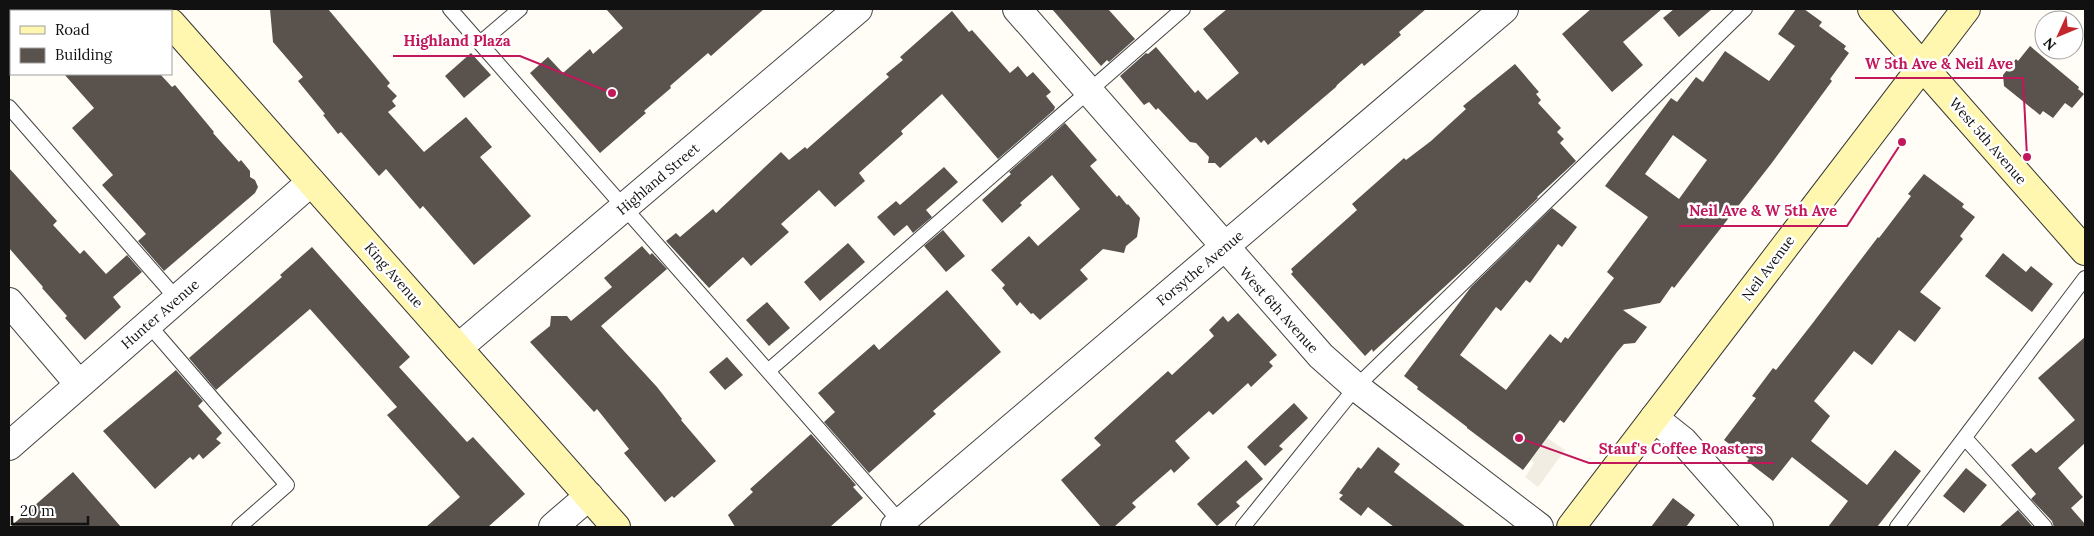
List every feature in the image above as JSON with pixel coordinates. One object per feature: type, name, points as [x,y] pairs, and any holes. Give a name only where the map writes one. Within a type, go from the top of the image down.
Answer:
[{"type":"street","name":"Highland Street","points":[[458,348],[858,9]]},
{"type":"street","name":"West 6th Avenue","points":[[1017,9],[1224,248],[1321,356],[1356,387],[1538,527]]},
{"type":"street","name":"Forsythe Avenue","points":[[901,526],[1504,9]]},
{"type":"street","name":"West 5th Avenue","points":[[1872,9],[2085,251]]},
{"type":"street","name":"Neil Avenue","points":[[1571,527],[1966,9]]},
{"type":"street","name":"King Avenue","points":[[172,24],[616,527]]},
{"type":"street","name":"Hunter Avenue","points":[[9,446],[311,182]]},
{"type":"street","points":[[9,302],[79,384]]},
{"type":"street","points":[[1654,418],[1683,441],[1759,527]]},
{"type":"street","points":[[553,527],[589,496]]},
{"type":"lane","points":[[450,9],[768,371],[901,526]]},
{"type":"lane","points":[[480,43],[520,9]]},
{"type":"lane","points":[[768,371],[1183,9]]},
{"type":"lane","points":[[1243,527],[1356,387],[1745,9]]},
{"type":"lane","points":[[9,107],[177,299]]},
{"type":"lane","points":[[1897,527],[2085,278]]},
{"type":"lane","points":[[148,324],[287,485],[239,527]]},
{"type":"lane","points":[[1965,438],[2044,527]]},
{"type":"shaded area","points":[[1547,438],[1565,450],[1538,487],[1525,477],[1534,463],[1531,460]]},
{"type":"building","points":[[270,9],[328,9],[390,83],[387,86],[397,96],[392,101],[396,106],[388,112],[424,152],[466,117],[492,147],[480,157],[531,216],[474,265],[423,206],[420,209],[386,169],[379,176],[341,132],[338,134],[323,115],[325,114],[298,81],[303,77],[273,42]]},
{"type":"building","points":[[606,9],[764,9],[711,56],[708,53],[670,86],[671,88],[644,111],[646,113],[600,153],[530,73],[548,57],[563,73],[590,49],[593,54],[623,28]]},
{"type":"building","points":[[1052,9],[1108,9],[1135,39],[1109,62],[1107,60],[1101,66]]},
{"type":"building","points":[[1227,9],[1426,9],[1399,32],[1401,35],[1364,66],[1362,63],[1268,145],[1264,140],[1261,143],[1256,137],[1220,168],[1215,163],[1208,163],[1209,157],[1196,143],[1190,142],[1158,108],[1156,110],[1149,102],[1144,105],[1120,76],[1146,53],[1148,54],[1156,47],[1195,93],[1198,90],[1207,100],[1239,73],[1203,29]]},
{"type":"building","points":[[1591,9],[1662,9],[1623,42],[1643,65],[1612,92],[1562,34]]},
{"type":"building","points":[[1674,9],[1712,9],[1679,37],[1663,18]]},
{"type":"building","points":[[1796,9],[1804,9],[1822,22],[1819,26],[1846,46],[1844,49],[1849,53],[1830,79],[1832,81],[1771,164],[1674,288],[1672,286],[1660,303],[1623,310],[1647,327],[1635,343],[1624,344],[1617,352],[1564,423],[1560,420],[1523,470],[1417,389],[1418,387],[1404,376],[1471,287],[1552,208],[1577,227],[1562,247],[1558,244],[1530,283],[1526,280],[1501,311],[1496,307],[1460,355],[1506,390],[1550,334],[1561,343],[1565,337],[1568,339],[1614,278],[1607,272],[1648,217],[1605,186],[1671,98],[1677,102],[1696,77],[1703,82],[1725,51],[1769,81],[1795,46],[1778,34]],"holes":[[[1673,135],[1707,160],[1679,199],[1645,174]]]},
{"type":"building","points":[[952,11],[969,32],[972,30],[1010,73],[1018,66],[1027,77],[1033,72],[1051,92],[1046,96],[1055,107],[1054,110],[998,159],[942,94],[901,131],[903,134],[859,173],[865,181],[835,207],[819,190],[781,224],[789,232],[751,266],[743,257],[709,288],[666,241],[676,233],[680,237],[713,209],[716,213],[781,152],[789,160],[805,147],[807,149],[889,77],[886,74],[903,60],[900,57]]},
{"type":"building","points":[[2030,46],[2034,49],[2034,60],[2047,60],[2079,87],[2078,89],[2084,94],[2072,108],[2065,103],[2053,118],[2043,111],[2040,115],[2004,86],[2003,75],[2016,59],[2018,61]]},
{"type":"building","points":[[471,53],[491,75],[464,98],[445,76]]},
{"type":"building","points":[[1515,64],[1539,92],[1536,94],[1541,100],[1538,103],[1561,128],[1557,132],[1564,139],[1560,143],[1576,161],[1475,259],[1373,352],[1372,349],[1365,356],[1291,274],[1293,272],[1291,269],[1357,210],[1352,204],[1404,158],[1406,160],[1431,141],[1466,109],[1463,106]]},
{"type":"building","points":[[65,75],[161,75],[172,87],[175,85],[213,133],[239,162],[241,160],[250,171],[250,177],[255,180],[258,187],[255,193],[164,271],[138,241],[146,234],[102,185],[113,175],[72,128],[94,108]]},
{"type":"building","points":[[1065,123],[1097,160],[1090,166],[1117,197],[1119,195],[1140,218],[1137,237],[1126,246],[1124,253],[1103,249],[1080,270],[1088,279],[1040,320],[1033,313],[1031,314],[1020,302],[1017,306],[1002,288],[1005,285],[991,270],[1029,236],[1038,246],[1080,209],[1052,175],[1020,203],[1022,205],[1002,223],[982,200],[1011,174],[1009,172]]},
{"type":"building","points":[[944,167],[958,182],[926,210],[932,217],[913,233],[907,225],[894,236],[877,217],[896,201],[900,205]]},
{"type":"building","points":[[9,168],[57,221],[53,225],[80,254],[84,250],[106,274],[127,255],[142,272],[113,297],[121,307],[85,340],[9,248]]},
{"type":"building","points":[[1924,174],[1964,204],[1962,207],[1975,217],[1960,236],[1963,239],[1920,292],[1941,308],[1915,342],[1899,330],[1872,365],[1854,351],[1814,401],[1830,416],[1811,441],[1867,485],[1895,450],[1921,471],[1877,527],[1828,527],[1848,501],[1792,457],[1773,481],[1724,440],[1756,398],[1752,396],[1773,368],[1776,370],[1879,238],[1911,196],[1908,194]]},
{"type":"building","points":[[943,230],[965,256],[946,272],[924,246]]},
{"type":"building","points":[[848,243],[865,262],[820,301],[804,282]]},
{"type":"building","points":[[642,246],[650,255],[652,253],[667,269],[601,326],[657,387],[681,420],[716,461],[674,498],[672,496],[665,502],[624,453],[629,449],[597,409],[594,412],[530,342],[550,326],[551,316],[567,316],[571,321],[612,287],[604,278]]},
{"type":"building","points":[[312,247],[410,357],[399,367],[467,442],[473,437],[525,494],[488,527],[426,527],[460,497],[387,415],[397,407],[310,309],[216,390],[189,358],[282,277],[280,275]]},
{"type":"building","points":[[2003,253],[2026,272],[2031,266],[2053,284],[2032,312],[1985,276]]},
{"type":"building","points":[[947,290],[1001,352],[933,411],[936,414],[869,473],[824,422],[835,412],[818,393],[874,344],[879,350]]},
{"type":"building","points":[[767,302],[790,328],[769,346],[746,320]]},
{"type":"building","points":[[1238,313],[1277,355],[1269,362],[1273,366],[1251,387],[1248,383],[1213,415],[1209,411],[1175,441],[1190,458],[1174,473],[1171,469],[1132,503],[1136,507],[1114,527],[1101,527],[1061,480],[1101,445],[1094,438],[1168,371],[1172,375],[1214,336],[1209,330],[1223,316],[1228,322]]},
{"type":"building","points":[[2085,337],[2085,443],[2058,468],[2083,497],[2071,508],[2085,524],[2085,527],[2054,527],[2052,521],[2031,499],[2036,494],[2011,465],[2031,448],[2036,453],[2075,420],[2038,378]]},
{"type":"building","points":[[727,357],[743,375],[725,390],[709,372]]},
{"type":"building","points":[[176,370],[203,401],[198,406],[222,433],[216,439],[221,443],[203,459],[199,454],[193,460],[190,457],[155,489],[103,431]]},
{"type":"building","points":[[1294,403],[1308,418],[1279,446],[1283,449],[1265,466],[1247,447]]},
{"type":"building","points":[[811,434],[856,485],[853,487],[863,498],[830,527],[735,527],[728,515],[753,492],[750,489]]},
{"type":"building","points":[[1378,447],[1400,464],[1394,472],[1466,527],[1394,527],[1368,507],[1361,516],[1339,499],[1343,495],[1339,493],[1358,467],[1361,469]]},
{"type":"building","points":[[1246,460],[1263,479],[1236,502],[1240,506],[1217,526],[1197,504]]},
{"type":"building","points":[[1966,468],[1987,485],[1964,513],[1943,496]]},
{"type":"building","points":[[73,472],[121,527],[10,527]]},
{"type":"building","points":[[1673,498],[1695,515],[1686,527],[1651,527]]},
{"type":"building","points":[[2018,510],[2033,527],[1999,527]]},
{"type":"place","name":"Highland Plaza","points":[[612,93]]},
{"type":"place","name":"Neil Ave & W 5th Ave","points":[[1902,142]]},
{"type":"place","name":"W 5th Ave & Neil Ave","points":[[2027,157]]},
{"type":"place","name":"Stauf's Coffee Roasters","points":[[1519,438]]}]
